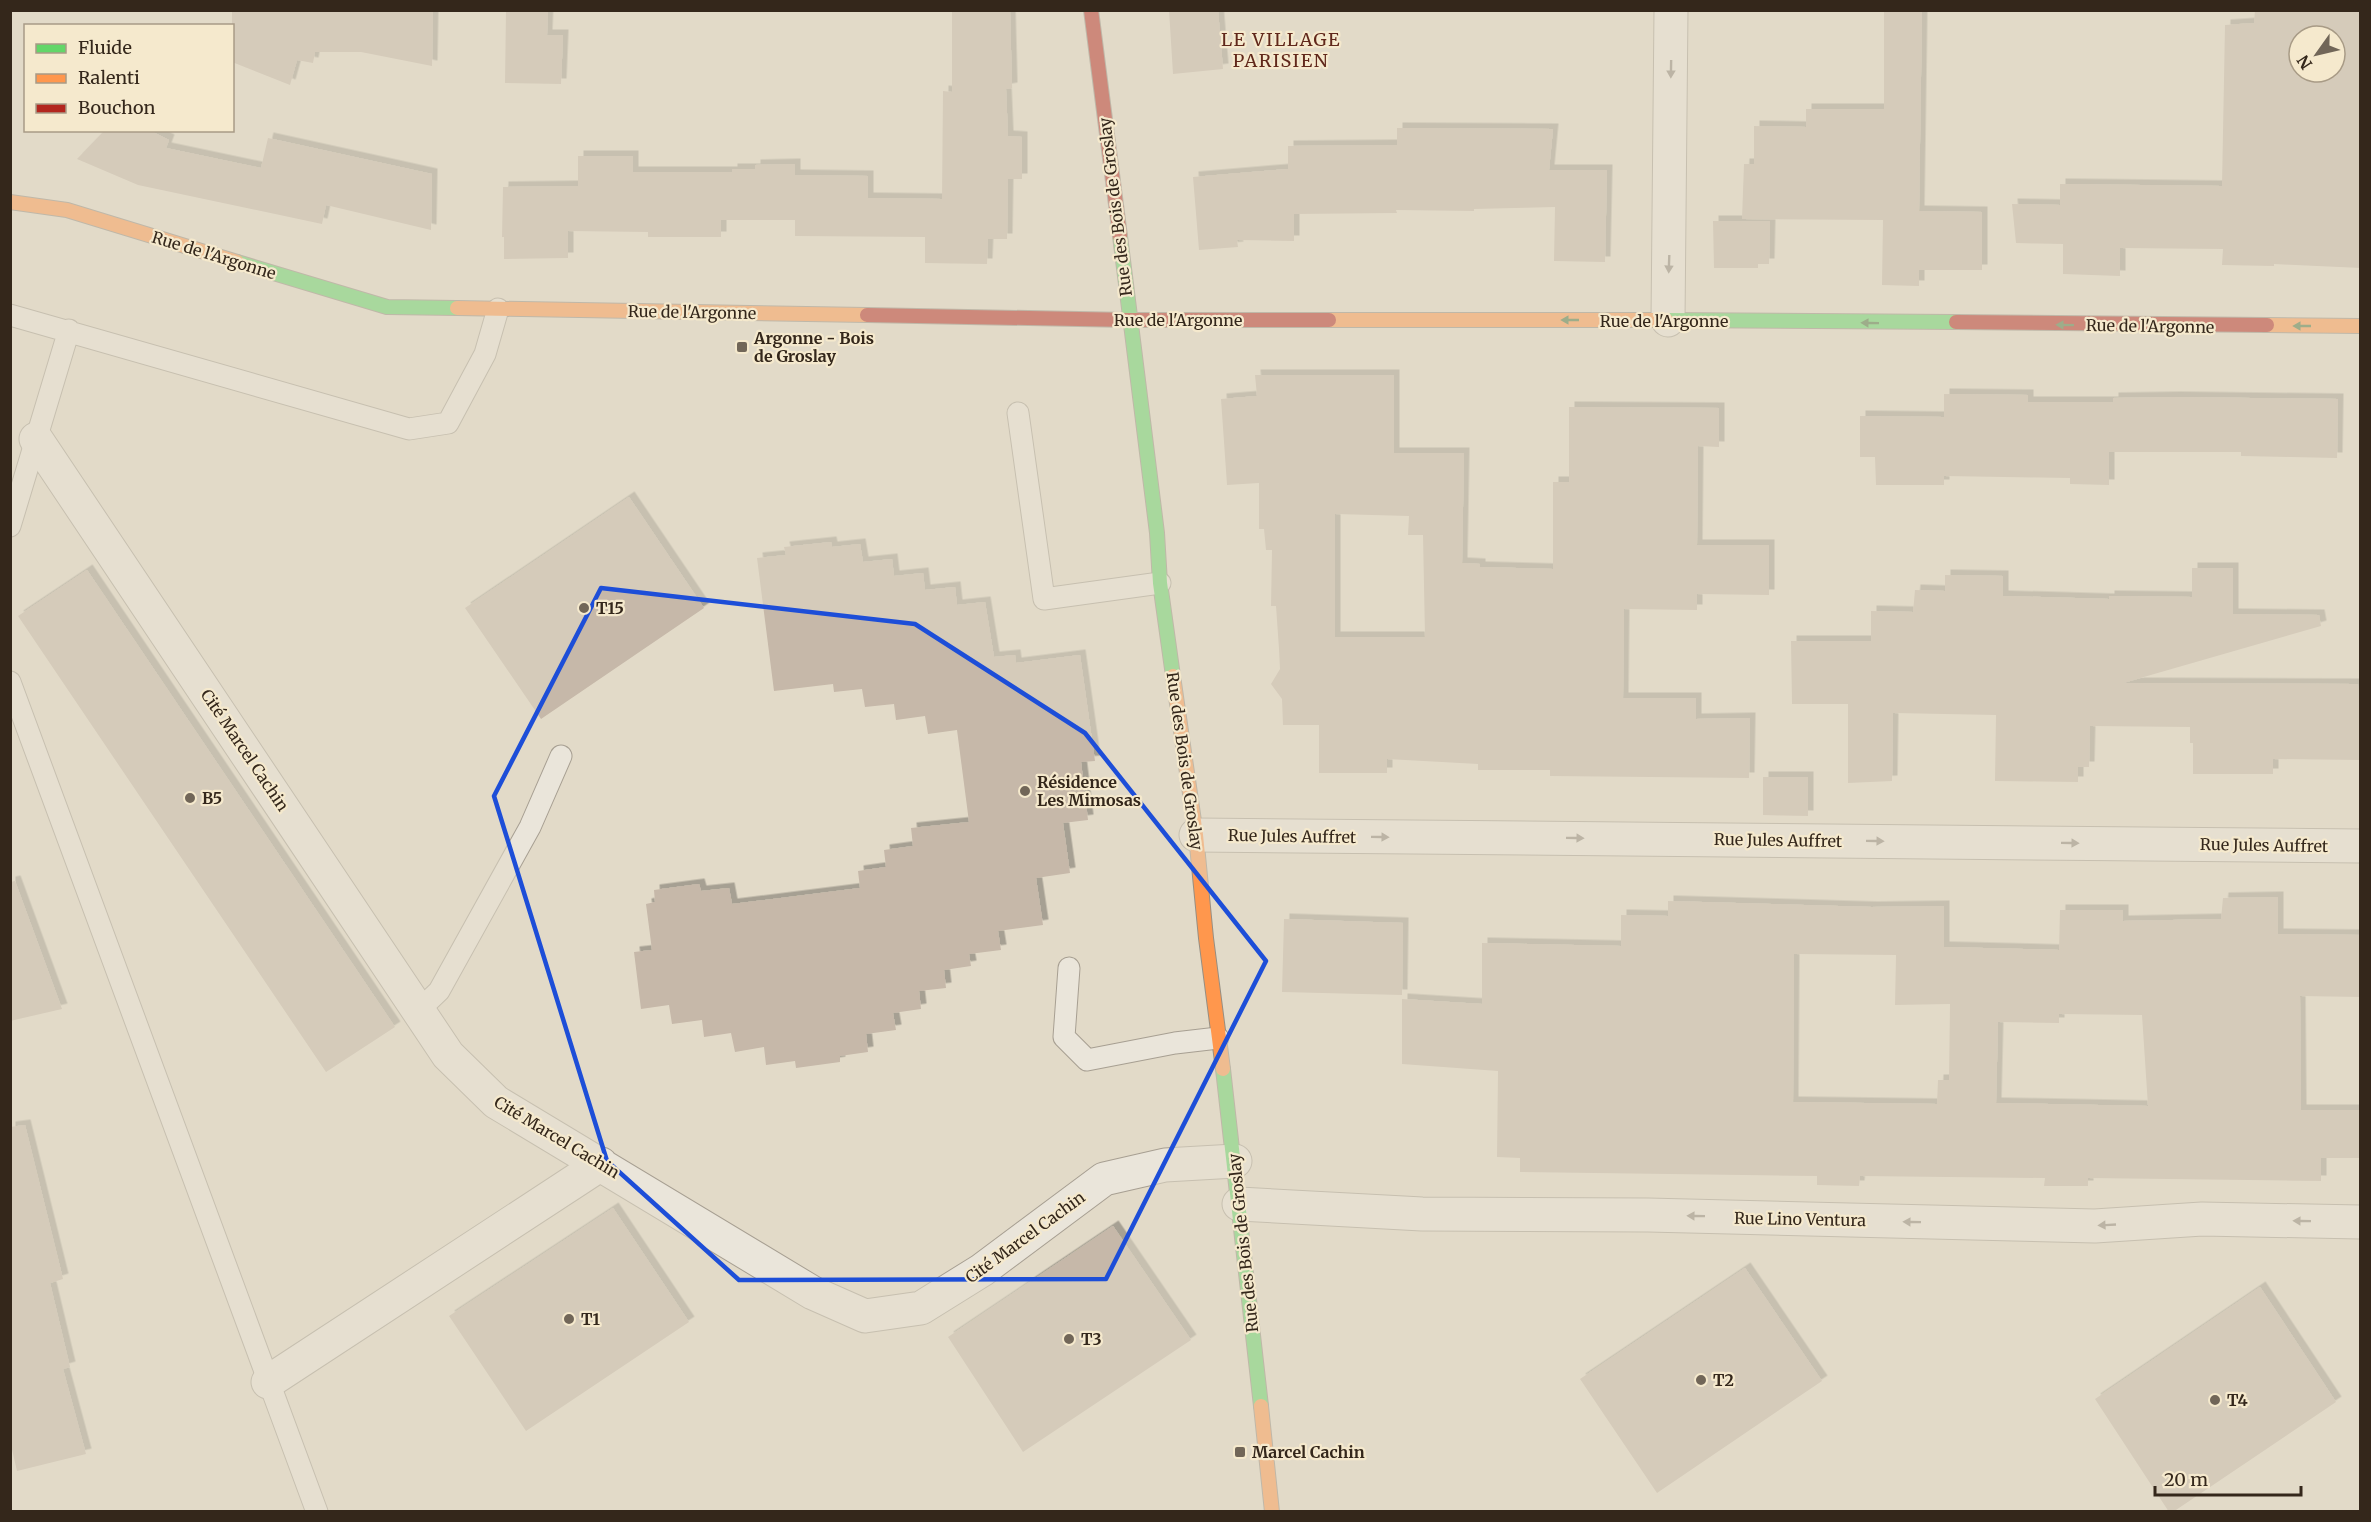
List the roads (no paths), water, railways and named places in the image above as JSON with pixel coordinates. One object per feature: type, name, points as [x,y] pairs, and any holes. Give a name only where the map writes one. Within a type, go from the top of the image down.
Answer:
[{"type":"street","name":"Rue des Bois de Groslay","points":[[1091,10],[1156,533],[1160,583],[1196,835],[1218,1038],[1235,1161],[1272,1512]]},
{"type":"street","points":[[1668,321],[1671,10]]},
{"type":"street","name":"Rue de l'Argonne","points":[[10,202],[67,210],[387,307],[1129,320],[2361,326]]},
{"type":"street","name":"Cité Marcel Cachin","points":[[36,439],[448,1055],[496,1102],[813,1293],[865,1316],[921,1308],[982,1270],[1104,1179],[1165,1165],[1235,1161]]},
{"type":"street","name":"Rue Jules Auffret","points":[[1196,835],[2361,846]]},
{"type":"street","points":[[268,1382],[601,1164]]},
{"type":"street","name":"Rue Lino Ventura","points":[[1239,1204],[1422,1214],[1648,1215],[2095,1226],[2202,1220],[2361,1222]]},
{"type":"lane","points":[[10,315],[409,429],[448,423],[486,354],[498,309]]},
{"type":"lane","points":[[10,526],[69,330]]},
{"type":"lane","points":[[1018,413],[1044,599],[1160,583]]},
{"type":"lane","points":[[10,682],[316,1512]]},
{"type":"lane","points":[[418,1011],[439,991],[530,827],[561,756]]},
{"type":"lane","points":[[1070,968],[1064,1037],[1087,1060],[1176,1043],[1218,1038]]},
{"type":"place","name":"Argonne - Bois de Groslay","points":[[742,347]]},
{"type":"place","name":"T15","points":[[584,608]]},
{"type":"place","name":"Résidence Les Mimosas","points":[[1025,791]]},
{"type":"place","name":"B5","points":[[190,798]]},
{"type":"place","name":"T1","points":[[569,1319]]},
{"type":"place","name":"T3","points":[[1069,1339]]},
{"type":"place","name":"T2","points":[[1701,1380]]},
{"type":"place","name":"T4","points":[[2215,1400]]},
{"type":"place","name":"Marcel Cachin","points":[[1240,1452]]},
{"type":"district","name":"LE VILLAGE PARISIEN","points":[[1281,50]]}]
